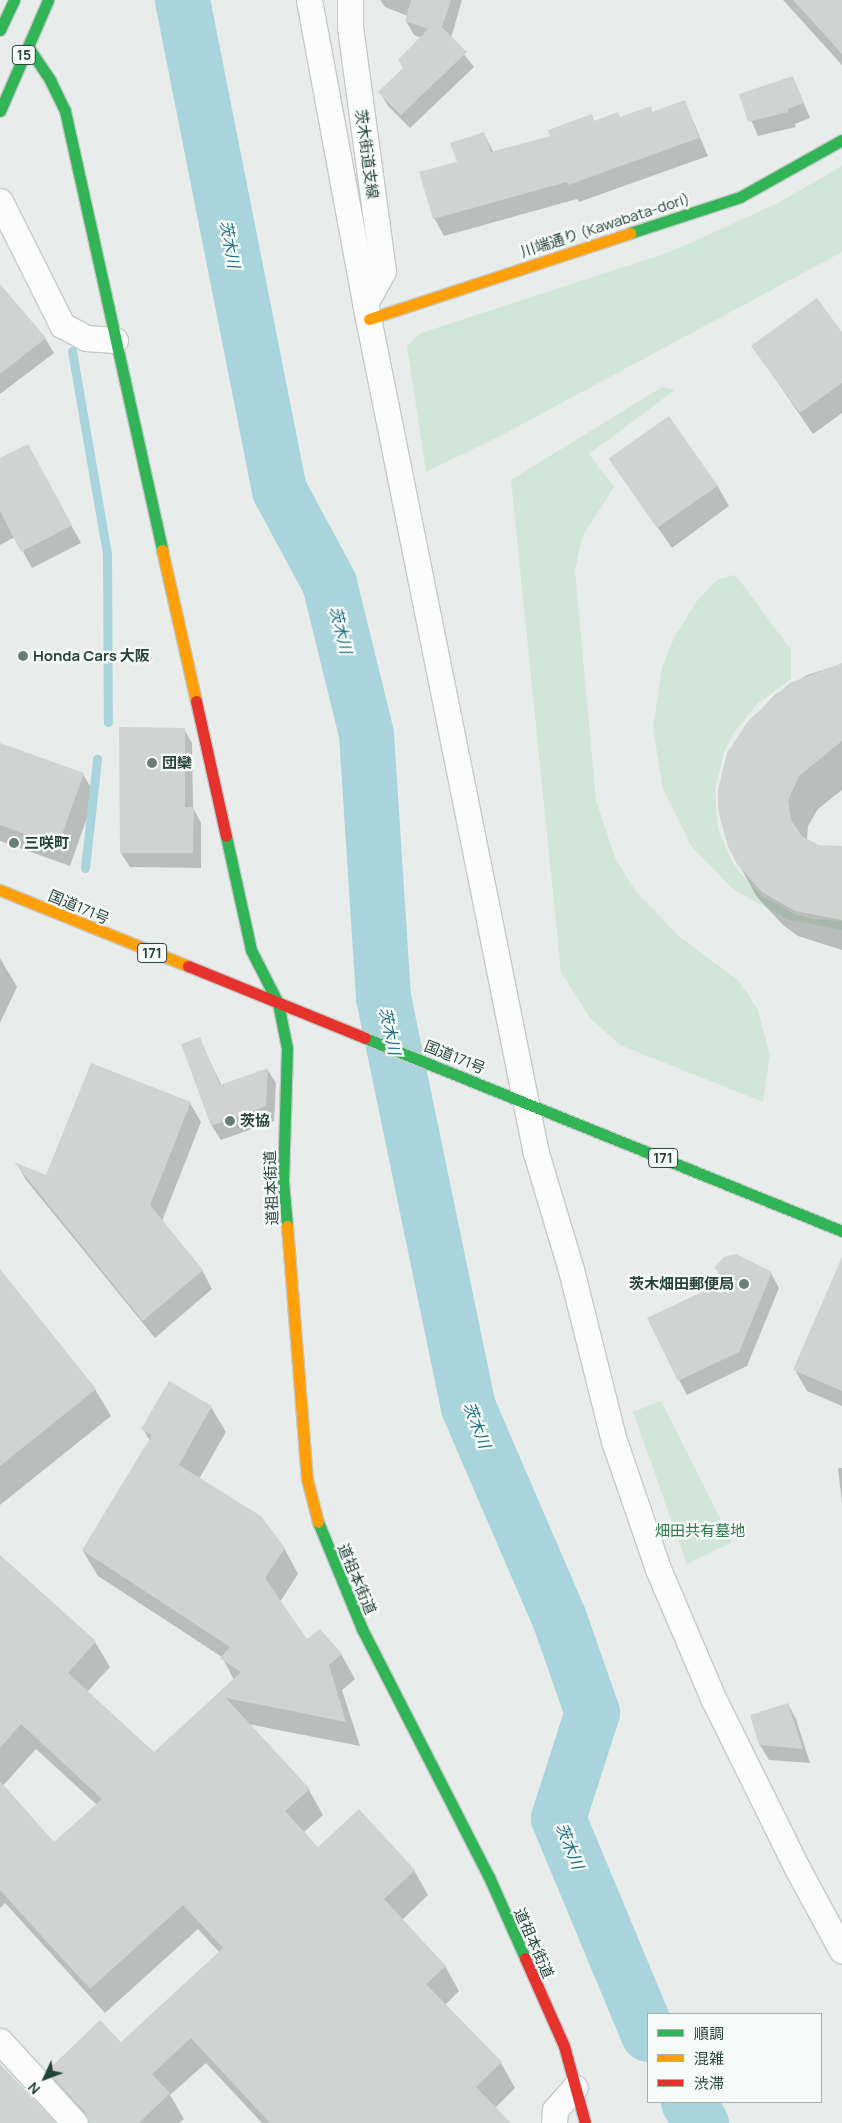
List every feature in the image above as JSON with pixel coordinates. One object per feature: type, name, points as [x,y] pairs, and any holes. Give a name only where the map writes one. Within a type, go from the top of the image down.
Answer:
[{"type":"main road","name":"15","points":[[0,30],[14,0]]},
{"type":"main road","name":"15","points":[[0,111],[48,0]]},
{"type":"main road","name":"道祖本街道","points":[[28,47],[50,80],[65,111],[251,950],[278,1003],[287,1048],[283,1181],[307,1479],[317,1519],[362,1629],[489,1878],[564,2046],[585,2123]]},
{"type":"main road","name":"川端通り (Kawabata-dori)","points":[[367,311],[740,197],[842,140]]},
{"type":"main road","name":"国道171号","points":[[0,890],[483,1084],[842,1232]]},
{"type":"street","points":[[309,0],[367,311],[525,1102],[536,1153],[571,1270],[614,1441],[658,1569],[714,1700],[797,1868],[842,1950]]},
{"type":"street","name":"茨木街道支線","points":[[350,0],[350,27],[383,271],[367,311]]},
{"type":"street","points":[[0,201],[62,324],[86,338],[115,340]]},
{"type":"street","points":[[0,2041],[75,2123]]},
{"type":"street","points":[[554,2123],[555,2110],[575,2087]]},
{"type":"green space","points":[[842,166],[842,252],[502,435],[426,472],[407,346],[421,333],[670,252],[776,204]]},
{"type":"green space","points":[[662,387],[675,390],[589,454],[614,487],[582,537],[575,571],[596,800],[615,858],[637,893],[680,937],[739,981],[757,1008],[770,1054],[763,1102],[620,1045],[590,1018],[561,972],[511,480]]},
{"type":"green space","points":[[732,575],[738,578],[791,650],[791,679],[757,704],[733,734],[724,752],[715,790],[718,829],[734,865],[760,895],[794,914],[813,919],[842,921],[842,930],[789,920],[734,890],[691,846],[663,789],[653,728],[662,667],[674,638],[696,602],[717,580]]},
{"type":"green space","name":"畑田共有墓地","points":[[661,1401],[732,1542],[687,1564],[633,1412]]},
{"type":"building","points":[[411,0],[451,0],[442,27],[467,52],[401,115],[378,92],[404,67],[398,60],[428,29],[405,21]]},
{"type":"building","points":[[793,0],[842,0],[842,54],[814,23]]},
{"type":"building","points":[[793,76],[803,103],[788,109],[788,112],[748,122],[739,94]]},
{"type":"building","points":[[685,100],[699,138],[568,185],[567,182],[433,219],[419,172],[457,162],[450,143],[484,132],[491,152],[550,136],[548,130],[592,114],[594,121],[618,112],[620,117],[651,106],[652,112]]},
{"type":"building","points":[[0,284],[46,338],[0,374]]},
{"type":"building","points":[[817,298],[842,332],[842,383],[800,413],[751,346]]},
{"type":"building","points":[[669,416],[718,486],[657,528],[608,458]]},
{"type":"building","points":[[28,444],[72,525],[21,552],[0,511],[0,458]]},
{"type":"building","points":[[842,663],[842,741],[799,776],[788,801],[791,820],[802,836],[819,845],[842,846],[842,920],[795,911],[762,892],[737,864],[728,847],[718,809],[718,790],[727,753],[748,721],[790,683]]},
{"type":"building","name":"団欒","points":[[119,727],[185,728],[185,807],[194,807],[193,853],[120,853]]},
{"type":"building","points":[[0,743],[84,773],[58,846],[0,825]]},
{"type":"building","points":[[200,1037],[220,1085],[268,1068],[266,1106],[211,1126],[181,1044]]},
{"type":"building","points":[[91,1063],[191,1102],[150,1205],[203,1270],[143,1321],[14,1162],[46,1175]]},
{"type":"building","points":[[736,1254],[772,1272],[739,1352],[678,1381],[647,1318],[723,1282],[715,1267],[724,1257]]},
{"type":"building","points":[[842,1257],[842,1391],[793,1370]]},
{"type":"building","points":[[0,1269],[96,1389],[0,1466]]},
{"type":"building","points":[[169,1381],[212,1406],[179,1465],[261,1516],[285,1548],[265,1578],[307,1639],[320,1629],[342,1654],[329,1665],[346,1722],[226,1698],[310,1789],[285,1811],[318,1847],[359,1809],[415,1870],[384,1899],[446,1966],[426,1984],[502,2062],[476,2087],[511,2123],[270,2123],[191,2038],[152,2074],[170,2093],[139,2123],[89,2123],[86,2113],[47,2071],[100,2020],[121,2042],[223,1948],[183,1905],[90,1989],[0,1890],[0,1781],[54,1842],[102,1799],[21,1724],[0,1748],[0,1555],[96,1641],[68,1673],[154,1752],[241,1672],[220,1658],[230,1647],[82,1550],[152,1435],[141,1429]]},
{"type":"building","points":[[788,1703],[803,1749],[759,1745],[750,1715]]},
{"type":"building","points":[[0,2064],[26,2091],[56,2123],[0,2123]]},
{"type":"waterway","name":"茨木川","points":[[182,0],[279,490],[329,583],[366,734],[383,997],[468,1407],[559,1618],[592,1712],[558,1818],[647,2032]]},
{"type":"waterway","points":[[72,351],[107,553],[108,722]]},
{"type":"waterway","points":[[85,868],[97,759]]},
{"type":"waterway","name":"茨木川","points":[[689,2103],[701,2123]]},
{"type":"traffic: fast","points":[[0,30],[14,0]]},
{"type":"traffic: fast","points":[[0,111],[48,0]]},
{"type":"traffic: fast","points":[[28,47],[50,80],[65,111],[162,550]]},
{"type":"traffic: fast","points":[[630,233],[740,197],[842,140]]},
{"type":"traffic: fast","points":[[226,836],[251,950],[278,1003],[287,1048],[283,1181],[287,1226]]},
{"type":"traffic: fast","points":[[365,1038],[842,1231]]},
{"type":"traffic: fast","points":[[318,1522],[362,1629],[489,1877],[525,1958]]},
{"type":"traffic: slow","points":[[369,319],[630,233]]},
{"type":"traffic: slow","points":[[162,550],[196,701]]},
{"type":"traffic: slow","points":[[0,890],[188,966]]},
{"type":"traffic: slow","points":[[287,1226],[307,1479],[318,1522]]},
{"type":"traffic: jam","points":[[196,701],[226,836]]},
{"type":"traffic: jam","points":[[188,966],[365,1038]]},
{"type":"traffic: jam","points":[[525,1958],[564,2046],[585,2123]]},
{"type":"place","name":"Honda Cars 大阪","points":[[23,656]]},
{"type":"place","name":"団欒","points":[[152,763]]},
{"type":"place","name":"三咲町","points":[[14,843]]},
{"type":"place","name":"茨協","points":[[230,1121]]},
{"type":"place","name":"茨木畑田郵便局","points":[[744,1284]]}]
